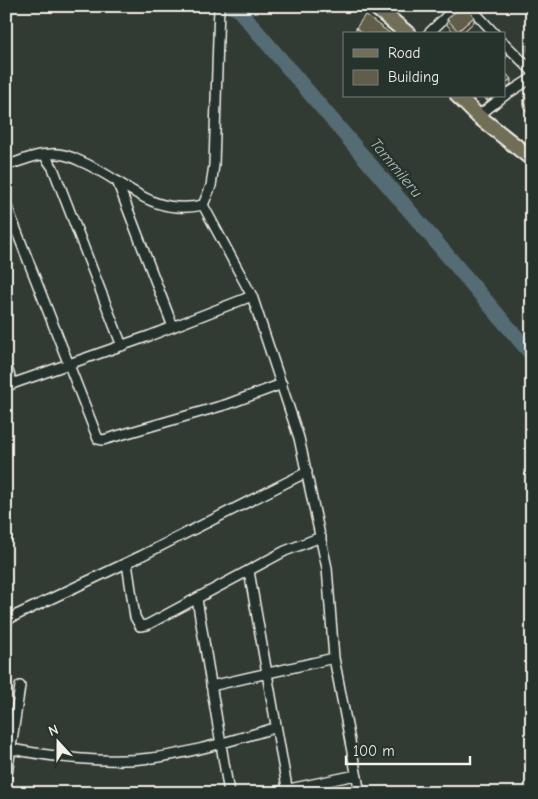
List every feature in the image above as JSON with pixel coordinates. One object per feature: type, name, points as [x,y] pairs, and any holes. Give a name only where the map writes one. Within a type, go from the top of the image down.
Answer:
[{"type":"main road","points":[[374,6],[406,32]]},
{"type":"main road","points":[[460,98],[478,116],[532,159]]},
{"type":"street","points":[[430,32],[457,6]]},
{"type":"street","points":[[468,6],[493,32]]},
{"type":"street","points":[[203,206],[211,186],[214,165],[219,10]]},
{"type":"street","points":[[506,45],[532,71]]},
{"type":"street","points":[[506,95],[532,78]]},
{"type":"street","points":[[478,116],[501,98]]},
{"type":"street","points":[[6,166],[52,153],[72,158],[96,168],[145,200],[168,207],[203,206]]},
{"type":"street","points":[[44,155],[53,168],[122,346]]},
{"type":"street","points":[[117,181],[173,327]]},
{"type":"street","points":[[6,204],[67,365],[98,439],[103,440],[228,404],[282,384]]},
{"type":"street","points":[[203,206],[252,296],[282,384],[307,472],[327,568],[334,658],[360,793]]},
{"type":"street","points":[[6,366],[10,385],[122,346],[252,296]]},
{"type":"street","points":[[6,620],[127,563],[307,472]]},
{"type":"street","points":[[127,563],[135,617],[140,626],[147,626],[285,550],[321,536]]},
{"type":"street","points":[[249,571],[287,791]]},
{"type":"street","points":[[197,599],[219,743],[229,793]]},
{"type":"street","points":[[211,686],[334,658]]},
{"type":"street","points":[[6,781],[8,748],[20,686]]},
{"type":"street","points":[[8,748],[79,758],[151,758],[275,728]]},
{"type":"street","points":[[270,793],[287,791],[356,775]]},
{"type":"building","points":[[462,6],[466,6],[474,17],[458,31],[447,19]]},
{"type":"building","points":[[365,15],[388,32],[361,32],[356,28]]},
{"type":"building","points":[[532,44],[532,52],[528,45]]},
{"type":"building","points":[[506,73],[511,79],[506,83]]},
{"type":"building","points":[[532,95],[532,115],[523,101]]},
{"type":"waterway","name":"Tammileru","points":[[230,6],[238,9],[532,355]]}]
